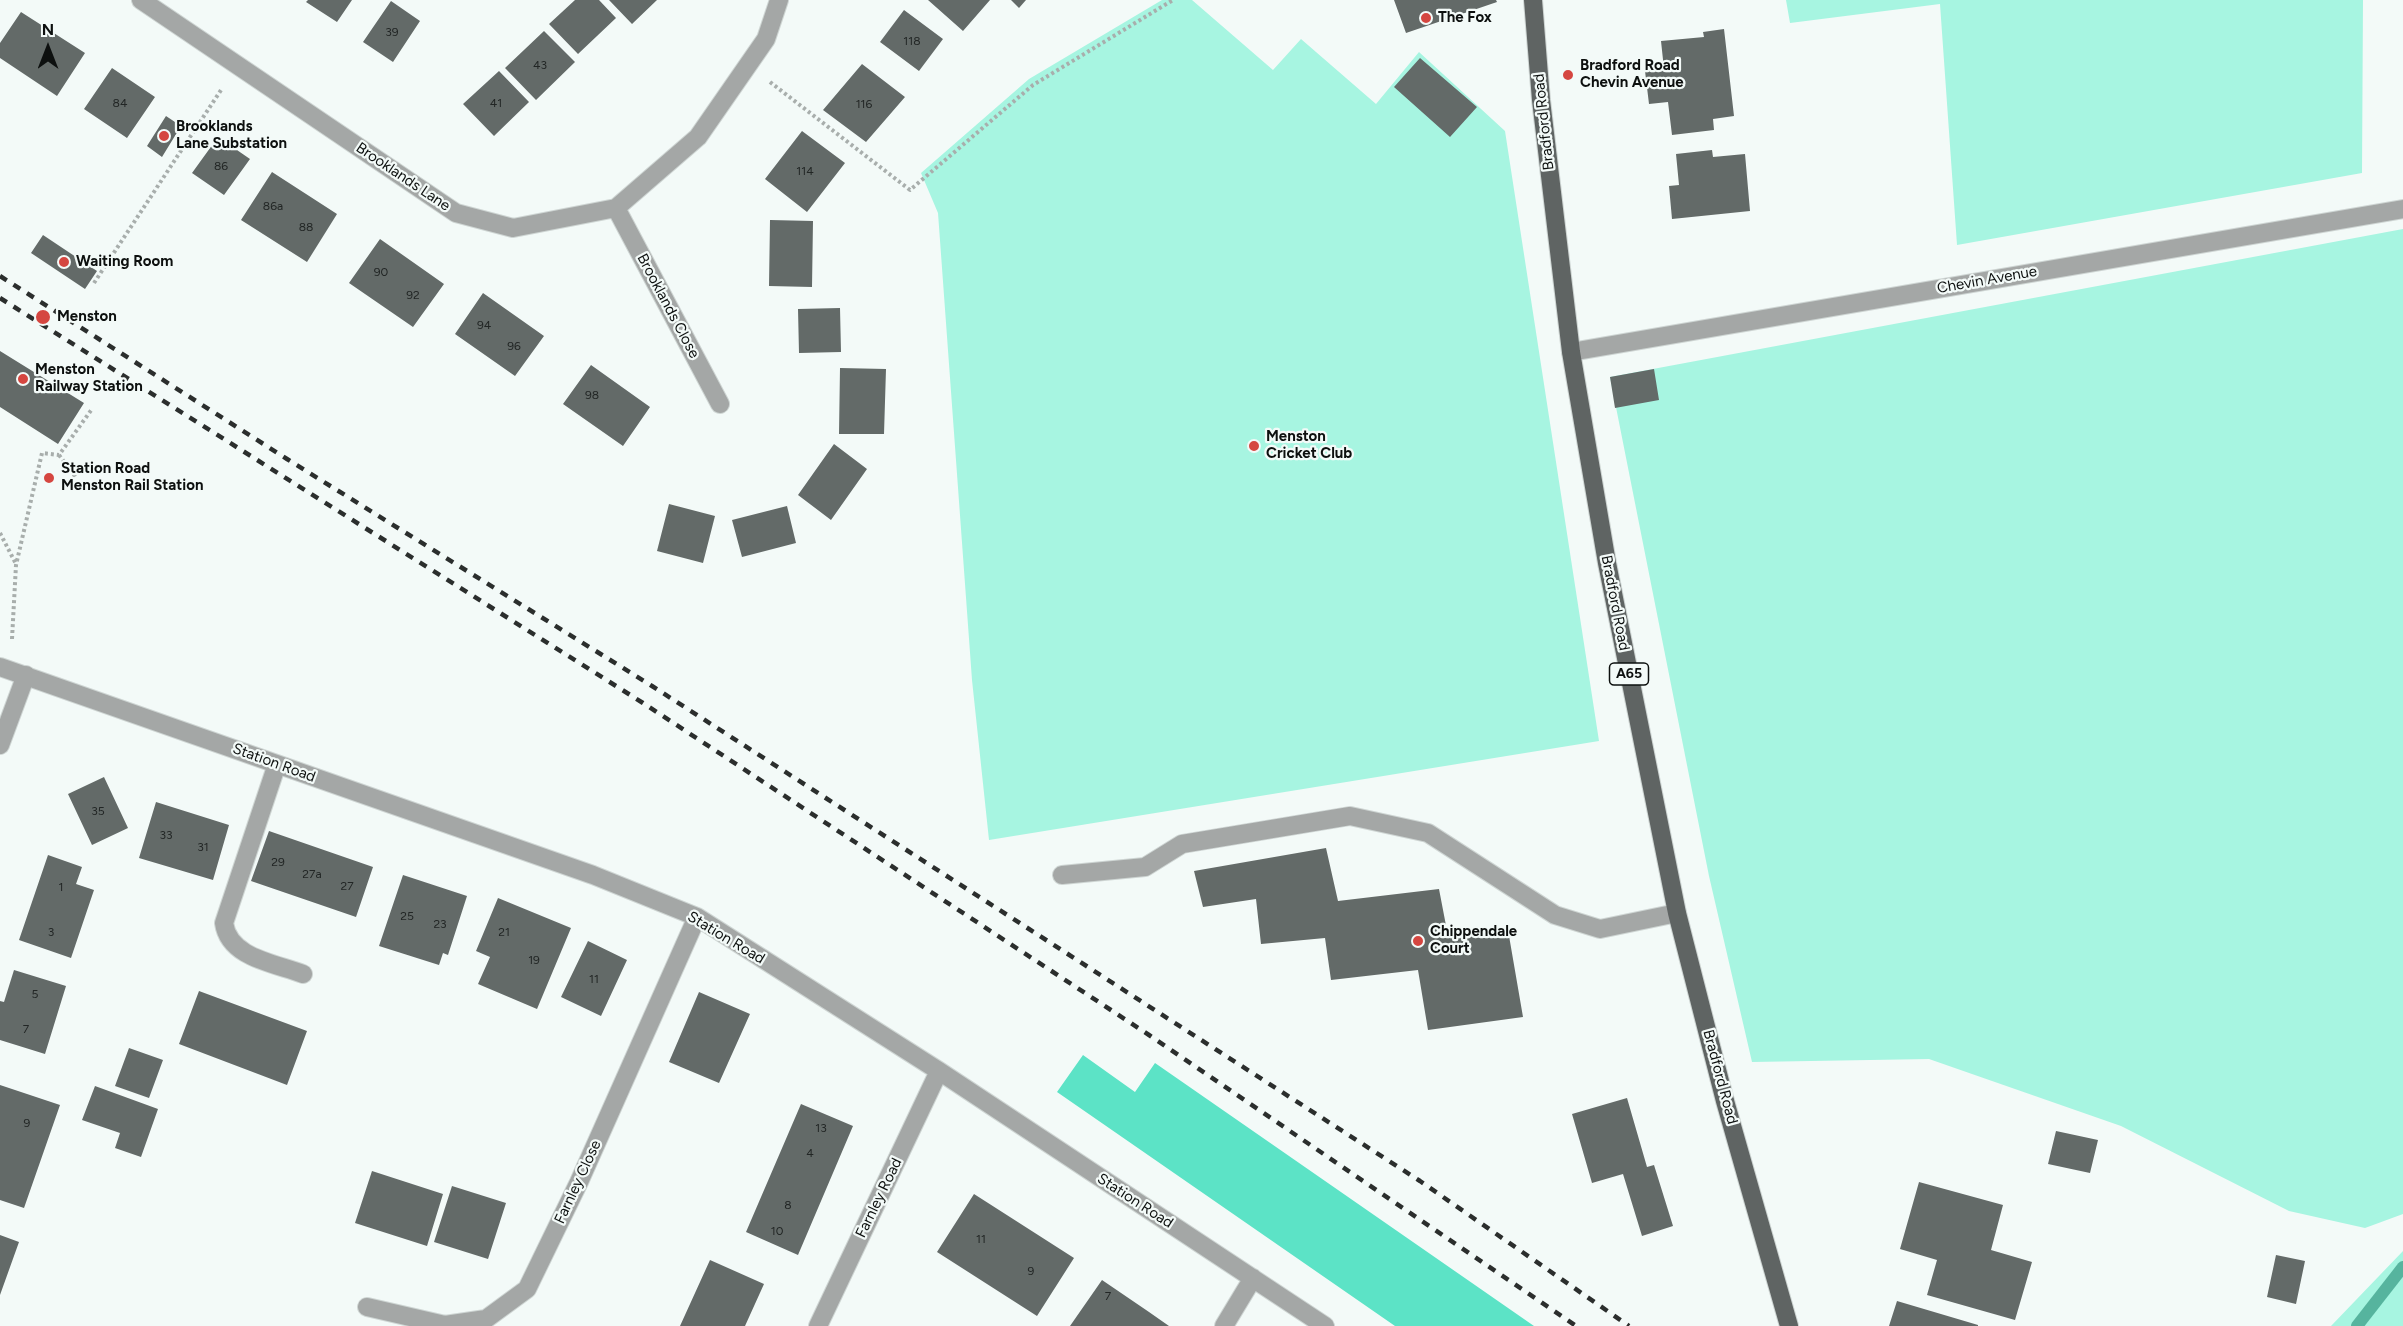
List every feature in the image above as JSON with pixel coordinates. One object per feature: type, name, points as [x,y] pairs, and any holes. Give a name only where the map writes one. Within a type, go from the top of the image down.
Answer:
[{"type":"main road","name":"Bradford Road","points":[[1532,3],[1571,352],[1607,563],[1677,913],[1725,1101],[1789,1326]]},
{"type":"street","name":"Brooklands Lane","points":[[141,0],[456,213],[513,228],[616,208],[698,137],[766,39],[779,0]]},
{"type":"street","name":"Brooklands Close","points":[[616,208],[720,404]]},
{"type":"street","name":"Chevin Avenue","points":[[1571,352],[2403,209]]},
{"type":"street","name":"Station Road","points":[[0,667],[593,875],[697,917],[939,1071],[1325,1326]]},
{"type":"street","points":[[0,745],[26,675]]},
{"type":"street","points":[[277,764],[224,923],[226,936],[240,951],[303,974]]},
{"type":"street","points":[[1062,875],[1145,867],[1182,843],[1350,816],[1428,833],[1555,915],[1600,929],[1677,913]]},
{"type":"street","name":"Farnley Close","points":[[368,1307],[445,1325],[486,1319],[527,1289],[579,1182],[697,917]]},
{"type":"street","name":"Farnley Road","points":[[818,1326],[939,1071]]},
{"type":"street","points":[[1224,1326],[1253,1278]]},
{"type":"path","points":[[748,65],[910,190],[1033,85],[1173,0]]},
{"type":"path","points":[[94,283],[237,64]]},
{"type":"path","points":[[59,455],[92,409]]},
{"type":"path","points":[[26,675],[12,642],[16,565],[42,453],[59,455],[77,479]]},
{"type":"path","points":[[0,533],[16,565]]},
{"type":"green space","name":"Menston Cricket Club","points":[[1162,0],[1192,0],[1273,70],[1301,39],[1376,104],[1419,52],[1505,131],[1599,741],[989,840],[972,680],[938,213],[921,173],[1029,79]]},
{"type":"green space","points":[[1786,0],[2363,0],[2362,173],[1957,245],[1940,4],[1790,23]]},
{"type":"green space","points":[[2403,229],[2403,1214],[2365,1228],[2289,1211],[2121,1126],[1929,1059],[1752,1062],[1709,876],[1610,377]]},
{"type":"green space","points":[[1083,1055],[1135,1092],[1155,1063],[1534,1326],[1395,1326],[1057,1092]]},
{"type":"green space","points":[[2403,1251],[2403,1326],[2331,1326]]},
{"type":"building","points":[[308,0],[352,0],[337,22],[306,2]]},
{"type":"building","points":[[575,0],[599,0],[616,18],[578,54],[549,24]]},
{"type":"building","points":[[609,0],[657,0],[632,24]]},
{"type":"building","points":[[928,0],[990,0],[963,31]]},
{"type":"building","points":[[1011,0],[1026,0],[1019,8]]},
{"type":"building","name":"The Fox","points":[[1394,0],[1496,0],[1497,2],[1406,33]]},
{"type":"building","points":[[391,1],[420,21],[393,62],[363,42]]},
{"type":"building","points":[[904,10],[943,39],[919,71],[880,42]]},
{"type":"building","points":[[21,12],[85,53],[57,96],[0,58],[0,43]]},
{"type":"building","points":[[1724,29],[1734,116],[1713,119],[1714,130],[1672,135],[1668,102],[1649,104],[1645,71],[1664,69],[1661,41],[1704,37],[1703,32]]},
{"type":"building","points":[[544,31],[575,62],[536,100],[505,68]]},
{"type":"building","points":[[1420,58],[1477,107],[1450,137],[1394,87]]},
{"type":"building","points":[[862,64],[905,97],[866,142],[823,110]]},
{"type":"building","points":[[112,68],[155,97],[127,138],[84,109]]},
{"type":"building","points":[[499,71],[529,102],[494,136],[463,104]]},
{"type":"building","name":"Brooklands Lane Substation","points":[[166,116],[181,126],[162,157],[147,146]]},
{"type":"building","points":[[802,131],[845,163],[807,212],[765,179]]},
{"type":"building","points":[[218,137],[250,159],[224,195],[192,173]]},
{"type":"building","points":[[1712,150],[1713,157],[1745,154],[1750,211],[1672,219],[1669,186],[1679,185],[1676,154]]},
{"type":"building","points":[[272,172],[337,214],[307,262],[241,220]]},
{"type":"building","points":[[770,220],[813,221],[812,287],[769,286]]},
{"type":"building","name":"Waiting Room","points":[[43,235],[97,271],[85,289],[31,253]]},
{"type":"building","points":[[380,239],[444,284],[413,327],[349,283]]},
{"type":"building","points":[[483,293],[544,336],[515,376],[455,334]]},
{"type":"building","points":[[840,308],[841,352],[799,353],[798,309]]},
{"type":"building","name":"Menston Railway Station","points":[[0,351],[84,403],[58,444],[0,407]]},
{"type":"building","points":[[591,365],[650,407],[623,446],[563,404]]},
{"type":"building","points":[[840,368],[886,369],[884,434],[839,434]]},
{"type":"building","points":[[1654,369],[1659,400],[1615,408],[1610,377]]},
{"type":"building","points":[[834,444],[867,469],[831,520],[798,495]]},
{"type":"building","points":[[669,504],[715,516],[703,563],[657,551]]},
{"type":"building","points":[[787,506],[796,543],[742,557],[732,520]]},
{"type":"building","points":[[104,777],[128,828],[92,845],[68,794]]},
{"type":"building","points":[[156,802],[229,825],[213,880],[139,858]]},
{"type":"building","points":[[269,831],[373,867],[356,917],[251,881]]},
{"type":"building","name":"Chippendale Court","points":[[1326,848],[1338,901],[1439,889],[1448,936],[1508,930],[1523,1017],[1428,1030],[1418,970],[1331,980],[1325,938],[1261,944],[1256,899],[1203,907],[1194,871]]},
{"type":"building","points":[[48,855],[82,867],[76,884],[94,890],[71,958],[19,940]]},
{"type":"building","points":[[403,875],[467,896],[448,955],[443,953],[439,965],[379,946]]},
{"type":"building","points":[[498,898],[571,928],[537,1009],[478,984],[490,957],[476,951]]},
{"type":"building","points":[[588,941],[627,960],[601,1016],[561,997]]},
{"type":"building","points":[[14,970],[66,986],[45,1054],[0,1040],[0,1001],[4,1002]]},
{"type":"building","points":[[199,991],[307,1031],[287,1085],[179,1044]]},
{"type":"building","points":[[699,992],[750,1014],[719,1083],[669,1062]]},
{"type":"building","points":[[129,1048],[163,1060],[149,1098],[115,1086]]},
{"type":"building","points":[[0,1085],[60,1105],[24,1208],[0,1200]]},
{"type":"building","points":[[95,1086],[158,1109],[141,1157],[115,1148],[120,1133],[82,1120]]},
{"type":"building","points":[[1627,1098],[1647,1167],[1654,1165],[1673,1226],[1642,1236],[1623,1174],[1592,1183],[1572,1114]]},
{"type":"building","points":[[801,1104],[853,1126],[798,1255],[746,1232]]},
{"type":"building","points":[[2056,1131],[2098,1140],[2090,1173],[2048,1164]]},
{"type":"building","points":[[372,1171],[443,1194],[427,1246],[355,1223]]},
{"type":"building","points":[[1919,1182],[2003,1205],[1991,1250],[2032,1262],[2015,1320],[1927,1295],[1937,1260],[1900,1249]]},
{"type":"building","points":[[452,1186],[506,1203],[488,1259],[434,1242]]},
{"type":"building","points":[[974,1194],[1074,1258],[1037,1316],[937,1252]]},
{"type":"building","points":[[0,1235],[19,1242],[0,1295]]},
{"type":"building","points":[[2276,1255],[2305,1261],[2296,1304],[2267,1297]]},
{"type":"building","points":[[710,1260],[764,1284],[745,1326],[680,1326]]},
{"type":"building","points":[[1102,1280],[1149,1312],[1169,1326],[1070,1326]]},
{"type":"building","points":[[1897,1301],[1978,1325],[1978,1326],[1889,1326]]},
{"type":"waterway","points":[[2357,1326],[2403,1267]]},
{"type":"railway","points":[[0,276],[287,459],[652,686],[1420,1181],[1629,1326]]},
{"type":"railway","points":[[0,298],[643,703],[1149,1035],[1576,1326]]},
{"type":"place","name":"The Fox","points":[[1426,18]]},
{"type":"place","name":"Bradford Road Chevin Avenue","points":[[1568,75]]},
{"type":"place","name":"Brooklands Lane Substation","points":[[164,136]]},
{"type":"place","name":"Waiting Room","points":[[64,262]]},
{"type":"place","name":"Menston","points":[[43,317]]},
{"type":"place","name":"Menston Railway Station","points":[[23,379]]},
{"type":"place","name":"Menston Cricket Club","points":[[1254,446]]},
{"type":"place","name":"Station Road Menston Rail Station","points":[[49,478]]},
{"type":"place","name":"Chippendale Court","points":[[1418,941]]}]
